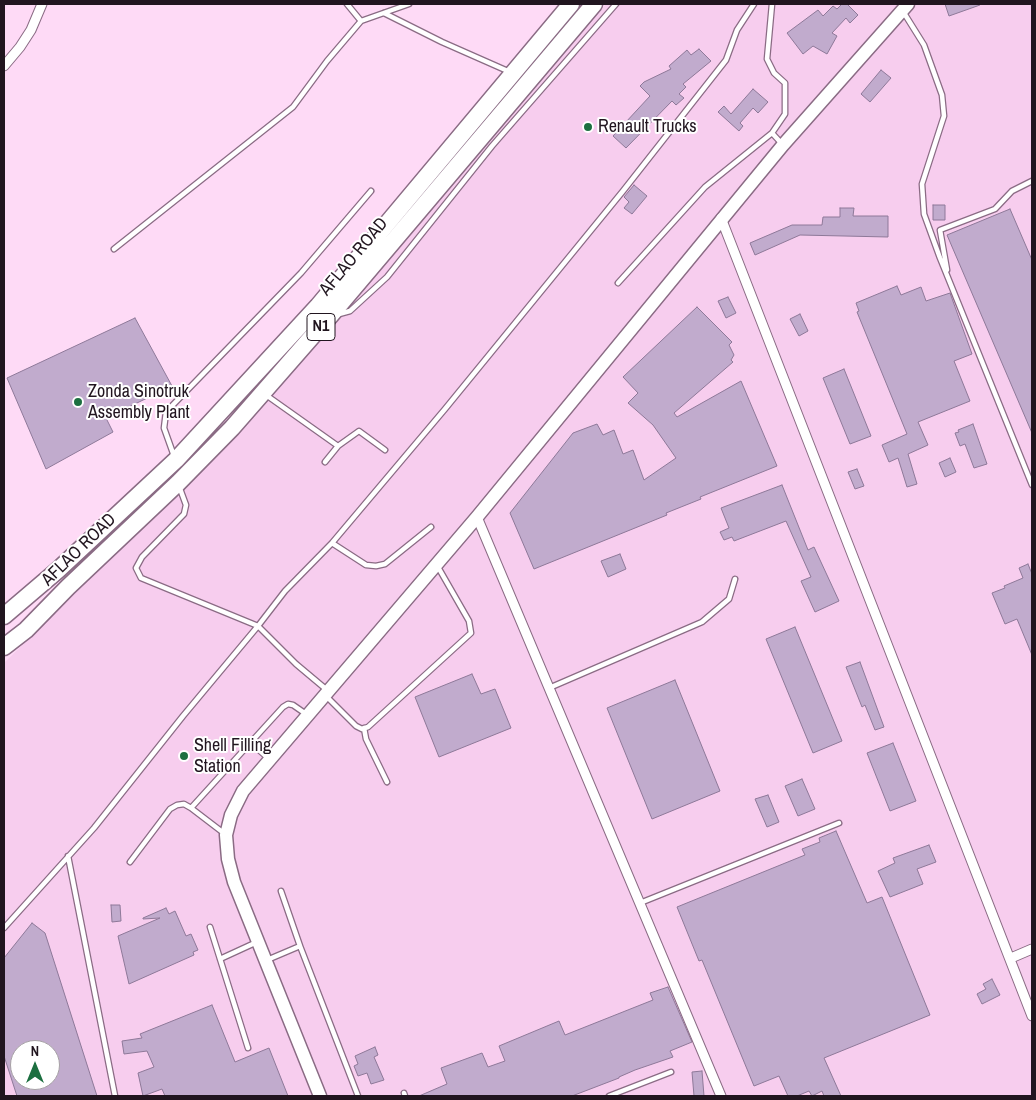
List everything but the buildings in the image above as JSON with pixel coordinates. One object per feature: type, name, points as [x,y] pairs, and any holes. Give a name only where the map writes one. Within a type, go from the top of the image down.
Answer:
[{"type":"highway","name":"AFLAO ROAD","points":[[5,612],[58,570],[176,460],[318,306],[571,4]]},
{"type":"highway","name":"AFLAO ROAD","points":[[4,647],[26,630],[232,428],[330,316],[594,4]]},
{"type":"street","points":[[4,66],[31,30],[42,4]]},
{"type":"street","points":[[320,1096],[234,882],[228,859],[226,835],[231,814],[243,791],[477,517],[721,218],[783,145],[906,7]]},
{"type":"street","points":[[721,218],[1032,1016]]},
{"type":"street","points":[[477,517],[722,1096]]},
{"type":"street","name":"AFLAO ROAD","points":[[4,652],[26,630]]},
{"type":"street","points":[[1011,958],[1032,949]]},
{"type":"lane","points":[[347,4],[360,21]]},
{"type":"lane","points":[[114,249],[292,106],[360,21],[409,4]]},
{"type":"lane","points":[[330,316],[350,311],[387,277],[498,140],[616,4]]},
{"type":"lane","points":[[4,928],[94,828],[285,592],[332,543],[445,409],[617,198],[726,60],[738,30],[754,4]]},
{"type":"lane","points":[[618,283],[705,187],[772,133],[786,114],[786,83],[774,73],[767,59],[772,4]]},
{"type":"lane","points":[[906,7],[924,45],[942,95],[944,116],[922,184],[924,214],[948,279],[1032,485]]},
{"type":"lane","points":[[384,13],[442,42],[513,73]]},
{"type":"lane","points":[[772,133],[783,145]]},
{"type":"lane","points":[[948,279],[940,230],[995,208],[1012,191],[1032,181]]},
{"type":"lane","points":[[176,460],[164,428],[166,412],[301,274],[372,191]]},
{"type":"lane","points":[[263,393],[338,446]]},
{"type":"lane","points":[[325,462],[338,446],[360,431],[385,450]]},
{"type":"lane","points":[[178,483],[186,505],[184,514],[142,557],[136,568],[141,578],[258,626],[327,693],[356,726],[362,729],[368,727],[471,633],[469,621],[437,564]]},
{"type":"lane","points":[[332,543],[366,565],[376,566],[385,564],[431,526]]},
{"type":"lane","points":[[549,688],[702,622],[729,599],[735,579]]},
{"type":"lane","points":[[191,808],[283,707],[288,704],[293,705],[307,715]]},
{"type":"lane","points":[[364,728],[366,739],[387,782]]},
{"type":"lane","points":[[250,743],[269,759]]},
{"type":"lane","points":[[130,862],[170,808],[177,805],[184,804],[191,808],[226,835]]},
{"type":"lane","points":[[640,903],[839,823]]},
{"type":"lane","points":[[68,856],[115,1096]]},
{"type":"lane","points":[[281,891],[300,946],[358,1096]]},
{"type":"lane","points":[[210,927],[248,1048]]},
{"type":"lane","points":[[220,959],[258,941]]},
{"type":"lane","points":[[266,960],[300,946]]},
{"type":"lane","points":[[609,1096],[671,1072]]},
{"type":"shaded area","points":[[606,4],[1032,4],[1032,1096],[4,1096],[4,663],[247,422],[328,332]]},
{"type":"place","name":"Renault Trucks","points":[[588,127]]},
{"type":"place","name":"Zonda Sinotruk Assembly Plant","points":[[78,402]]},
{"type":"place","name":"Shell Filling Station","points":[[184,756]]}]
